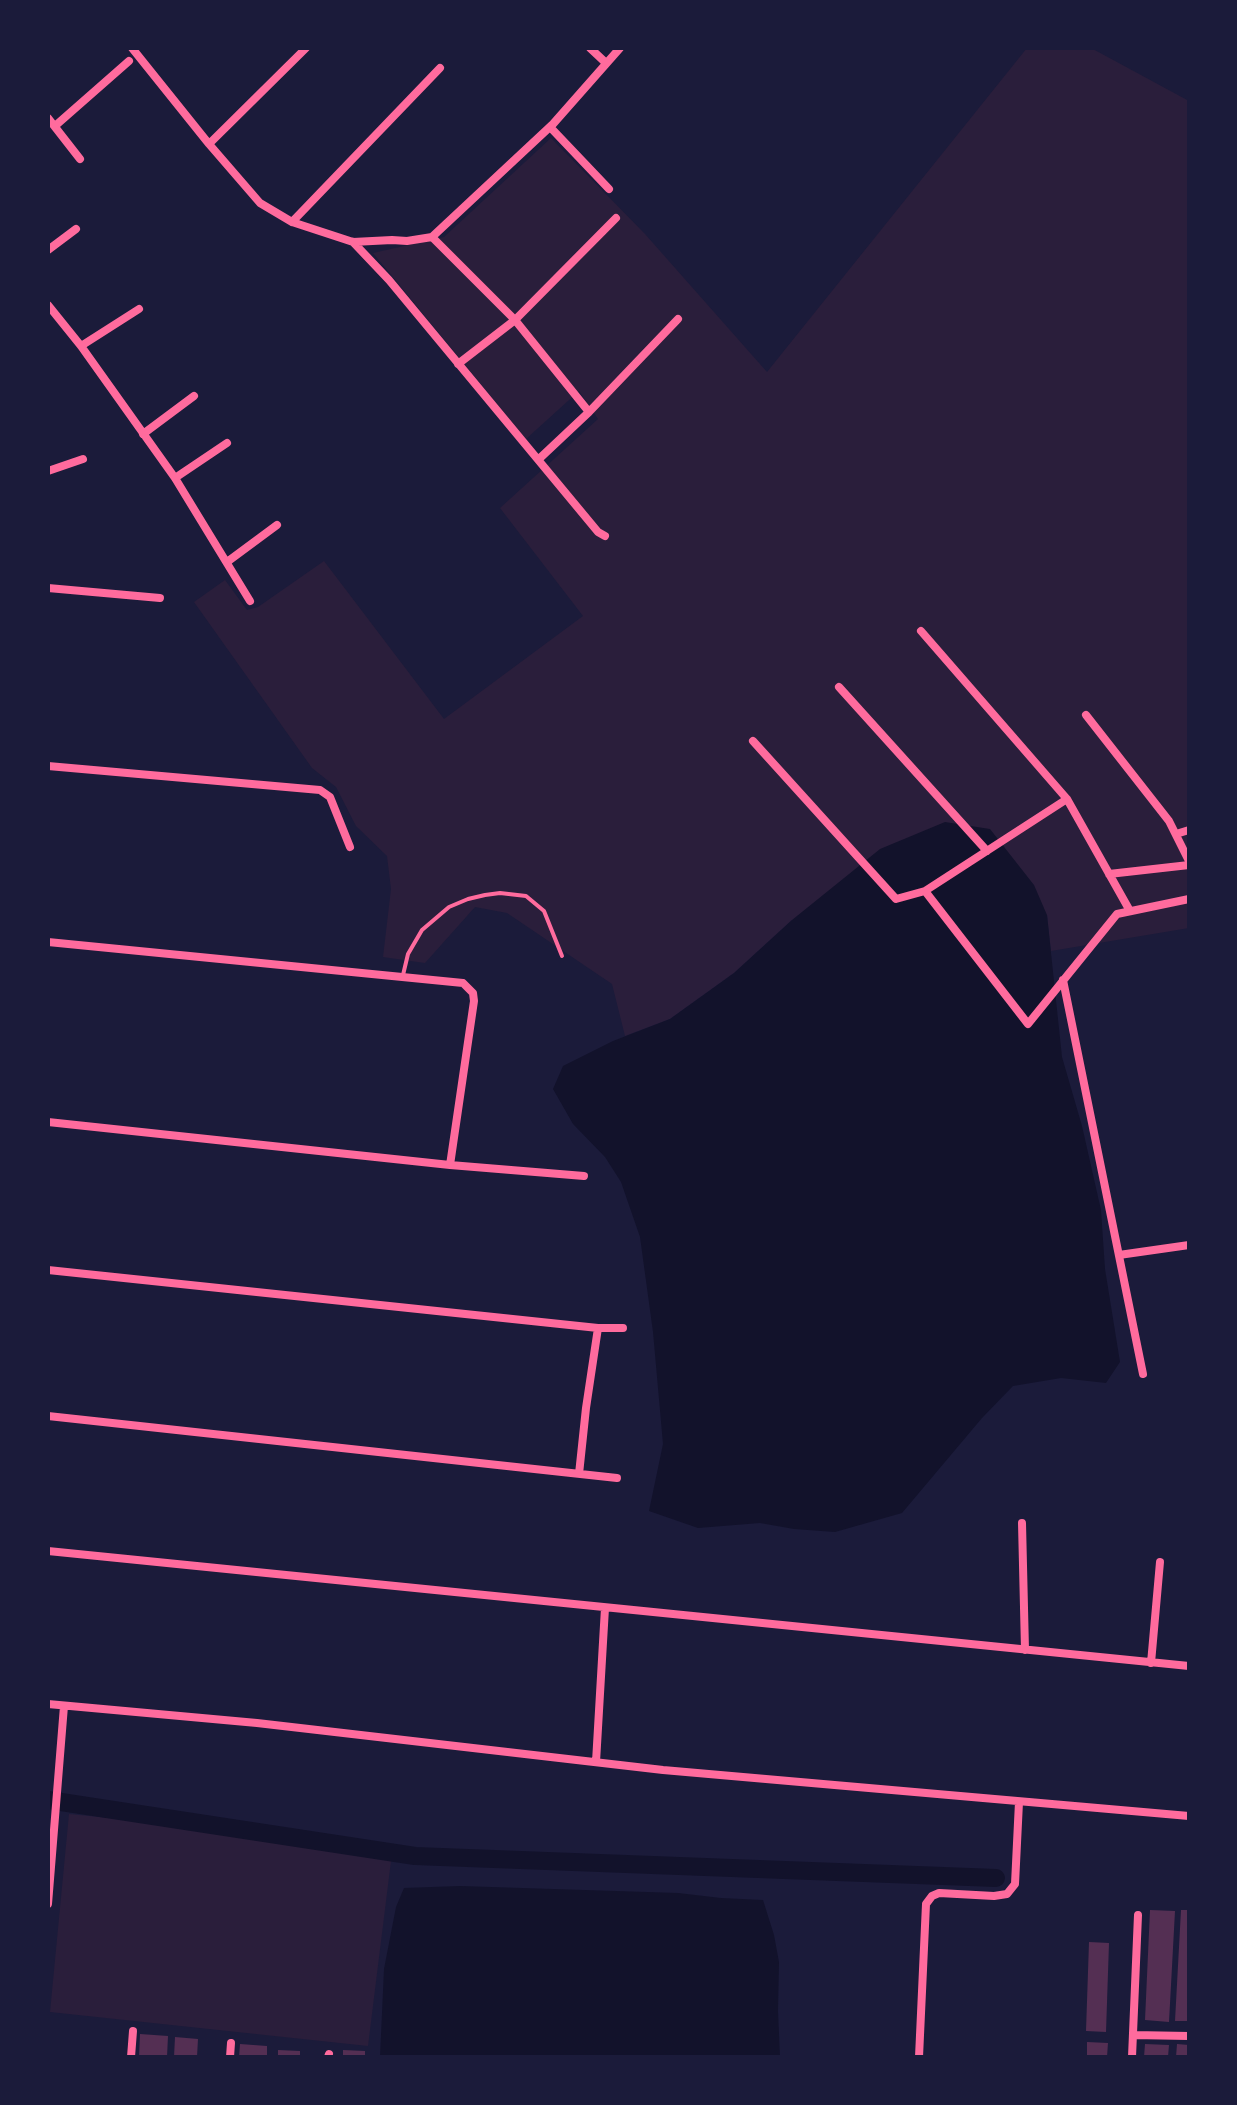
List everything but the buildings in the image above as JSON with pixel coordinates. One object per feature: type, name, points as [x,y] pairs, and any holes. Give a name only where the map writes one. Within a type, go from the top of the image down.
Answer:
[{"type":"street","points":[[132,48],[260,203],[292,222],[353,242],[407,241],[432,237],[550,127],[620,48]]},
{"type":"street","points":[[209,144],[306,48]]},
{"type":"street","points":[[590,48],[606,63]]},
{"type":"street","points":[[55,126],[129,61]]},
{"type":"street","points":[[292,222],[440,68]]},
{"type":"street","points":[[48,118],[80,159]]},
{"type":"street","points":[[550,127],[609,189]]},
{"type":"street","points":[[458,364],[515,320],[616,218]]},
{"type":"street","points":[[48,250],[76,229]]},
{"type":"street","points":[[432,237],[515,320],[589,412]]},
{"type":"street","points":[[353,242],[389,280],[598,532],[605,536]]},
{"type":"street","points":[[48,305],[175,478],[250,601]]},
{"type":"street","points":[[81,346],[139,309]]},
{"type":"street","points":[[539,459],[678,319]]},
{"type":"street","points":[[143,434],[194,396]]},
{"type":"street","points":[[175,478],[227,443]]},
{"type":"street","points":[[48,471],[83,459]]},
{"type":"street","points":[[227,562],[277,525]]},
{"type":"street","points":[[48,588],[160,598]]},
{"type":"street","points":[[921,631],[1067,799],[1130,911]]},
{"type":"street","points":[[839,687],[987,851]]},
{"type":"street","points":[[1086,715],[1160,808],[1189,863],[1109,874]]},
{"type":"street","points":[[753,741],[896,899],[925,891],[1067,799]]},
{"type":"street","points":[[48,766],[320,790],[330,797],[350,847]]},
{"type":"street","points":[[1176,834],[1189,830]]},
{"type":"street","points":[[925,891],[1028,1024],[1117,914],[1189,899]]},
{"type":"street","points":[[48,942],[463,983],[473,993],[474,1001],[450,1165]]},
{"type":"street","points":[[1063,980],[1143,1374]]},
{"type":"street","points":[[48,1122],[450,1165],[584,1176]]},
{"type":"street","points":[[1119,1255],[1189,1245]]},
{"type":"street","points":[[48,1270],[598,1328],[623,1328]]},
{"type":"street","points":[[579,1474],[598,1328]]},
{"type":"street","points":[[48,1416],[617,1478]]},
{"type":"street","points":[[1022,1523],[1025,1650]]},
{"type":"street","points":[[48,1551],[1189,1666]]},
{"type":"street","points":[[1151,1663],[1160,1562]]},
{"type":"street","points":[[596,1762],[605,1608]]},
{"type":"street","points":[[48,1704],[272,1725],[663,1770],[1189,1816]]},
{"type":"street","points":[[48,1904],[64,1706]]},
{"type":"street","points":[[919,2057],[926,1904],[939,1893],[1007,1894],[1015,1884],[1019,1802]]},
{"type":"street","points":[[1132,2057],[1138,1915]]},
{"type":"street","points":[[131,2057],[133,2031]]},
{"type":"street","points":[[1133,2035],[1189,2036]]},
{"type":"street","points":[[230,2057],[231,2043]]},
{"type":"lane","points":[[403,977],[408,954],[422,930],[449,907],[468,899],[500,893],[526,896],[544,911],[562,956]]},
{"type":"shaded area","points":[[1027,48],[1091,48],[1189,101],[1189,928],[1051,951],[1047,915],[792,920],[734,973],[670,1019],[625,1036],[612,984],[507,913],[475,907],[425,963],[383,957],[391,889],[387,856],[356,826],[336,787],[312,768],[194,602],[225,580],[247,610],[258,607],[324,561],[444,719],[583,616],[500,508],[598,419],[579,391],[526,439],[373,253],[444,237],[551,138],[645,234],[767,372]]},
{"type":"shaded area","points":[[945,822],[990,829],[1034,885],[1047,915],[1062,1057],[1101,1210],[1105,1269],[1120,1362],[1106,1383],[1061,1378],[1013,1386],[902,1513],[835,1532],[760,1523],[698,1528],[649,1511],[663,1444],[653,1332],[640,1237],[621,1182],[605,1157],[573,1124],[553,1089],[563,1066],[613,1041],[670,1019],[734,973],[792,920],[880,849]]},
{"type":"shaded area","points":[[69,1814],[393,1845],[368,2046],[50,2012]]},
{"type":"shaded area","points":[[460,1886],[678,1893],[763,1900],[779,1962],[780,2057],[380,2057],[384,1969],[396,1907],[404,1888]]},
{"type":"waterway","points":[[48,1800],[415,1856],[996,1878]]}]
